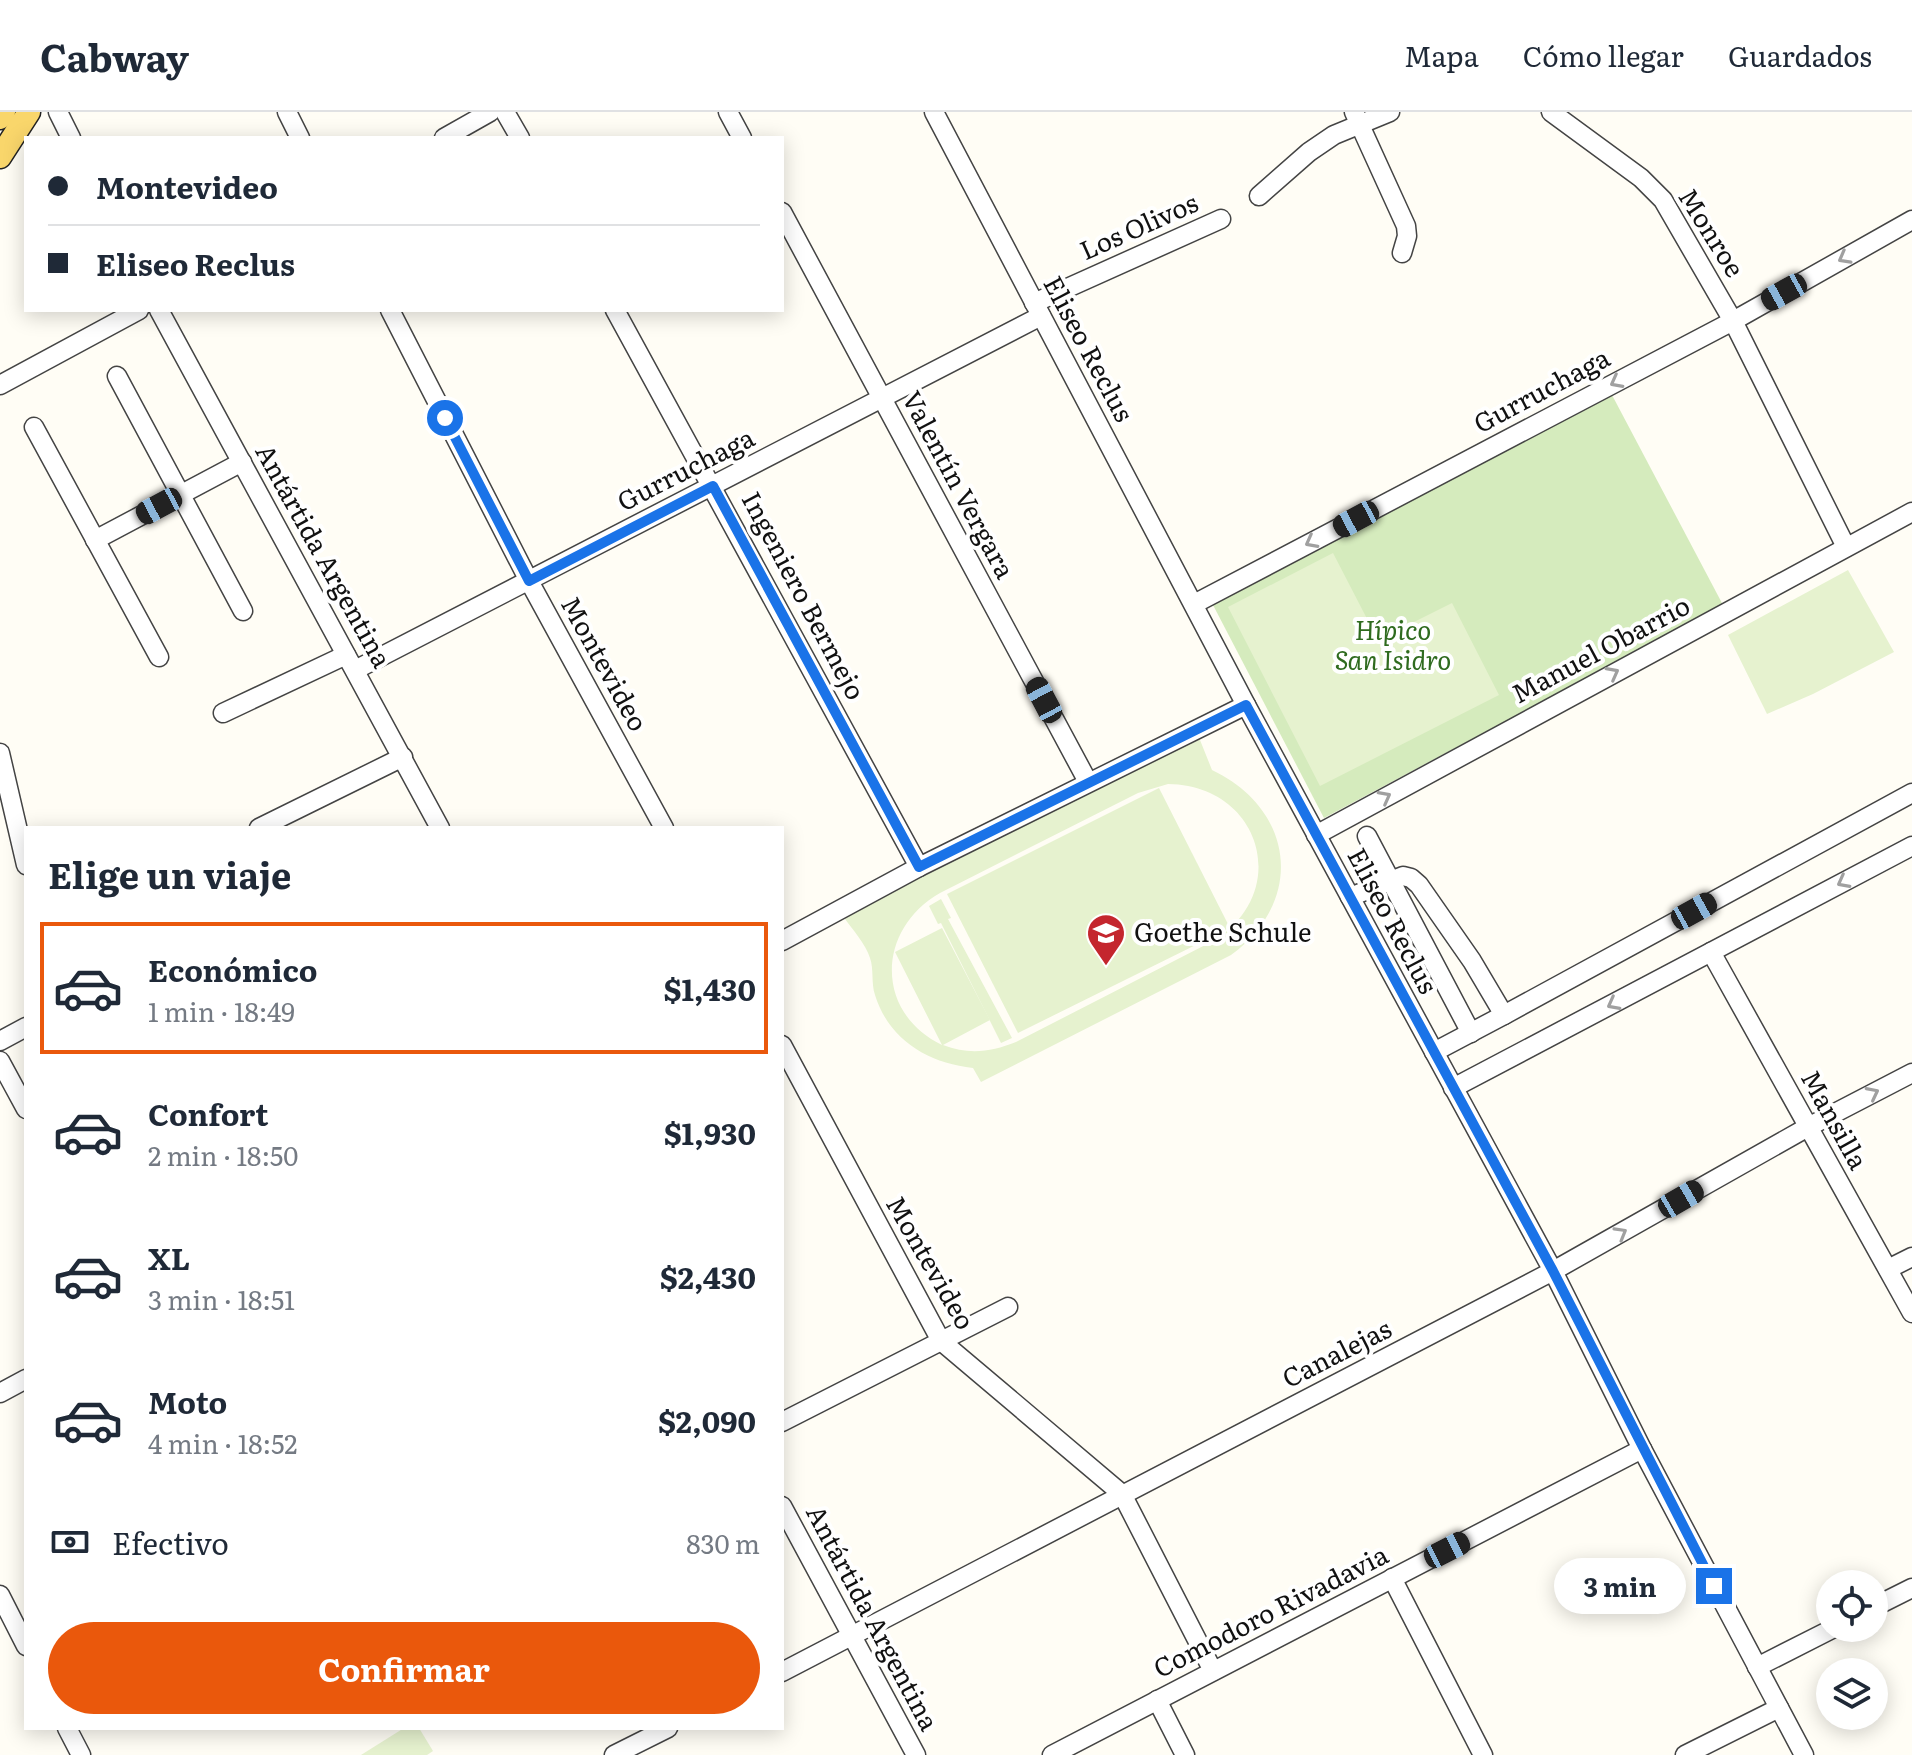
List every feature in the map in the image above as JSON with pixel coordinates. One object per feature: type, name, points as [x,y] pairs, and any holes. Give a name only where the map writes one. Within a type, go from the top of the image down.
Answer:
[{"type":"main road","points":[[0,118],[4,112]]},
{"type":"main road","points":[[0,157],[29,112]]},
{"type":"street","points":[[58,112],[70,136]]},
{"type":"street","points":[[287,112],[299,136]]},
{"type":"street","points":[[448,136],[490,112]]},
{"type":"street","points":[[505,112],[519,136]]},
{"type":"street","points":[[728,112],[741,136]]},
{"type":"street","name":"Eliseo Reclus","points":[[934,112],[1246,705],[1553,1271],[1642,1449],[1804,1755]]},
{"type":"street","points":[[1259,196],[1309,152],[1358,118],[1390,112]]},
{"type":"street","name":"Monroe","points":[[1551,112],[1641,178],[1663,200],[1733,321],[1846,547]]},
{"type":"street","points":[[1358,118],[1406,226],[1407,236],[1402,253]]},
{"type":"street","name":"Valentín Vergara","points":[[784,216],[1088,782]]},
{"type":"street","name":"Los Olivos","points":[[1038,309],[1221,219]]},
{"type":"street","name":"Gurruchaga","points":[[1194,604],[1733,321],[1912,220]]},
{"type":"street","name":"Gurruchaga","points":[[223,713],[351,663],[529,581],[882,398],[1038,309]]},
{"type":"street","points":[[0,385],[135,312]]},
{"type":"street","name":"Antártida Argentina","points":[[160,312],[439,826]]},
{"type":"street","name":"Montevideo","points":[[391,312],[529,581],[663,826]]},
{"type":"street","name":"Ingeniero Bermejo","points":[[616,312],[919,867]]},
{"type":"street","points":[[117,376],[243,611]]},
{"type":"street","points":[[34,427],[159,657]]},
{"type":"street","points":[[95,540],[242,462]]},
{"type":"street","name":"Manuel Obarrio","points":[[1316,835],[1912,512]]},
{"type":"street","points":[[784,940],[919,867],[1246,705]]},
{"type":"street","points":[[0,753],[24,856]]},
{"type":"street","points":[[263,826],[403,757]]},
{"type":"street","points":[[1434,1052],[1912,793]]},
{"type":"street","points":[[1367,836],[1471,1033]]},
{"type":"street","points":[[1453,1088],[1912,846]]},
{"type":"street","points":[[1350,897],[1403,876],[1411,878],[1472,961],[1504,1015]]},
{"type":"street","name":"Mansilla","points":[[1711,952],[1912,1313]]},
{"type":"street","points":[[0,1041],[24,1028]]},
{"type":"street","name":"Montevideo","points":[[784,1049],[941,1341],[1122,1494]]},
{"type":"street","points":[[0,1061],[24,1105]]},
{"type":"street","name":"Canalejas","points":[[784,1671],[1553,1271],[1808,1127],[1912,1073]]},
{"type":"street","points":[[1888,1269],[1912,1257]]},
{"type":"street","points":[[784,1421],[1008,1307]]},
{"type":"street","points":[[0,1393],[24,1380]]},
{"type":"street","name":"Comodoro Rivadavia","points":[[1052,1755],[1642,1449]]},
{"type":"street","points":[[1122,1494],[1213,1671]]},
{"type":"street","name":"Antártida Argentina","points":[[784,1510],[916,1755]]},
{"type":"street","points":[[1392,1578],[1483,1755]]},
{"type":"street","points":[[1888,1600],[1912,1588]]},
{"type":"street","points":[[0,1595],[24,1642]]},
{"type":"street","points":[[1757,1667],[1816,1637]]},
{"type":"street","points":[[1157,1700],[1185,1755]]},
{"type":"street","points":[[1685,1755],[1779,1708]]},
{"type":"street","points":[[68,1730],[81,1755]]},
{"type":"street","points":[[614,1755],[648,1740]]},
{"type":"green space","name":"Hípico San Isidro","points":[[1612,395],[1723,605],[1324,818],[1213,605]]},
{"type":"green space","points":[[1333,553],[1378,640],[1452,603],[1499,695],[1320,786],[1228,607]]},
{"type":"green space","points":[[1848,570],[1894,652],[1767,714],[1728,635]]},
{"type":"green space","points":[[1198,735],[1212,770],[1239,787],[1260,808],[1274,831],[1280,856],[1280,883],[1271,908],[1255,933],[1231,955],[981,1082],[973,1068],[926,1055],[900,1037],[890,1025],[875,995],[868,953],[843,916]],"holes":[[[1168,784],[1200,789],[1226,802],[1244,821],[1255,844],[1258,870],[1253,896],[1238,920],[1213,941],[1016,1042],[989,1050],[971,1051],[943,1045],[990,1020],[942,928],[895,952],[942,1045],[920,1030],[904,1012],[895,992],[892,970],[895,948],[904,927],[919,909],[940,893],[1138,793]]]},
{"type":"green space","points":[[1159,788],[1230,928],[1018,1033],[947,894]]},
{"type":"green space","points":[[941,899],[951,918],[948,919],[1012,1038],[1001,1043],[941,923],[938,924],[929,906]]},
{"type":"green space","points":[[401,1730],[420,1730],[433,1751],[427,1755],[361,1755]]},
{"type":"place","name":"Goethe Schule","points":[[1106,967]]},
{"type":"route","points":[[445,418],[529,581],[713,486],[919,867],[1246,705],[1553,1271],[1714,1586]]}]
